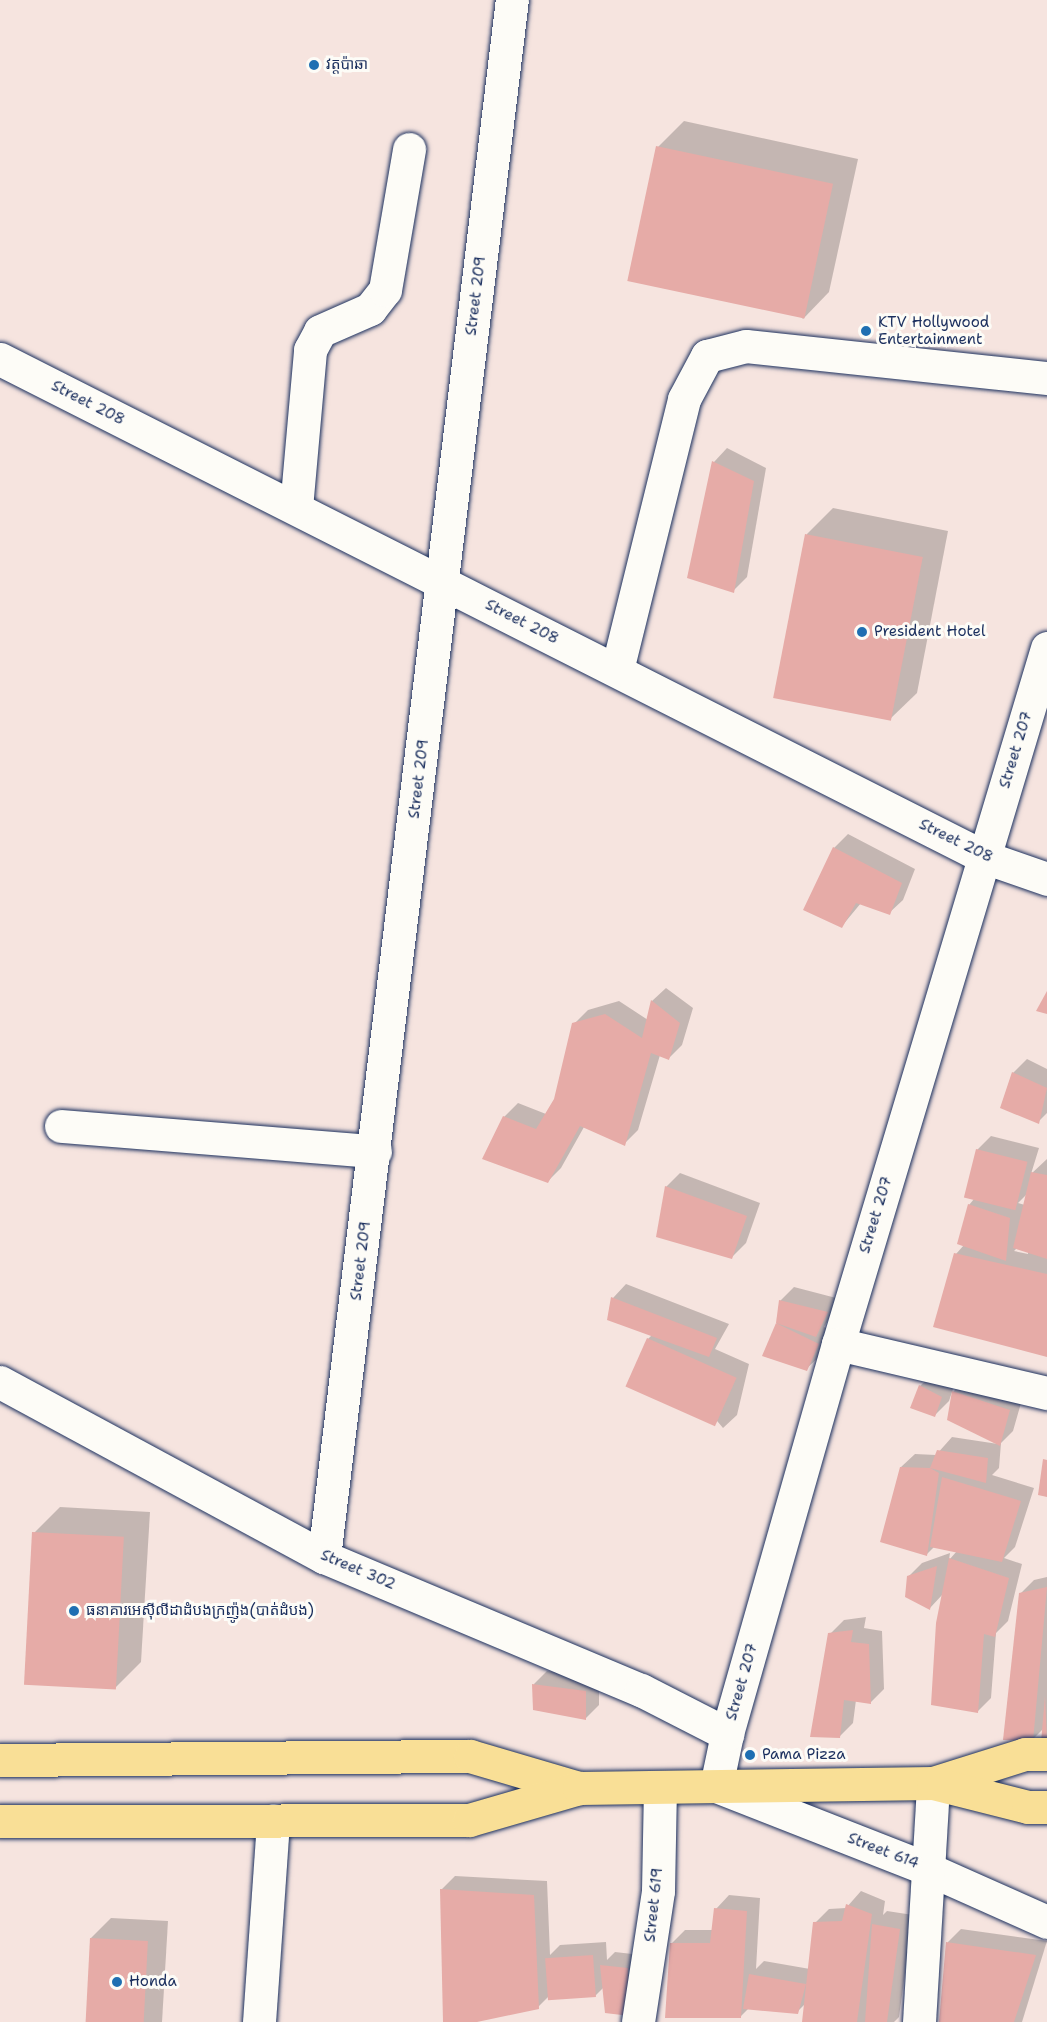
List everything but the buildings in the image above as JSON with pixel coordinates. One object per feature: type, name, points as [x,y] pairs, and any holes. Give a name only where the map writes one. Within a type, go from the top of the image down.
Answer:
[{"type":"main road","points":[[933,1783],[1025,1754],[1047,1754]]},
{"type":"main road","points":[[0,1760],[470,1756],[579,1788]]},
{"type":"main road","points":[[0,1821],[469,1820],[579,1788],[933,1783],[1028,1807],[1047,1807]]},
{"type":"street","name":"Street 209","points":[[324,1557],[375,1151],[512,0]]},
{"type":"street","points":[[296,508],[310,350],[320,331],[370,309],[385,290],[409,149]]},
{"type":"street","points":[[617,670],[684,399],[707,356],[746,346],[1047,378]]},
{"type":"street","name":"Street 208","points":[[0,358],[984,857],[1047,879]]},
{"type":"street","name":"Street 207","points":[[716,1786],[727,1734],[838,1344],[1047,648]]},
{"type":"street","points":[[61,1126],[375,1151]]},
{"type":"street","points":[[838,1344],[1047,1393]]},
{"type":"street","name":"Street 302","points":[[0,1382],[324,1557],[641,1690],[727,1734]]},
{"type":"street","points":[[919,2022],[933,1783]]},
{"type":"street","name":"Street 614","points":[[716,1786],[928,1869],[1047,1922]]},
{"type":"street","name":"Street 619","points":[[638,2022],[658,1891],[660,1787]]},
{"type":"street","points":[[259,2022],[273,1820]]},
{"type":"place","name":"វត្តប៉ាឆា","points":[[314,65]]},
{"type":"place","name":"KTV Hollywood Entertainment","points":[[866,331]]},
{"type":"place","name":"President Hotel","points":[[862,632]]},
{"type":"place","name":"ធនាគារអេស៊ីលីដាដំបងក្រញ៉ូង(បាត់ដំបង)","points":[[74,1611]]},
{"type":"place","name":"Pama Pizza","points":[[750,1755]]},
{"type":"place","name":"Honda","points":[[117,1982]]}]
